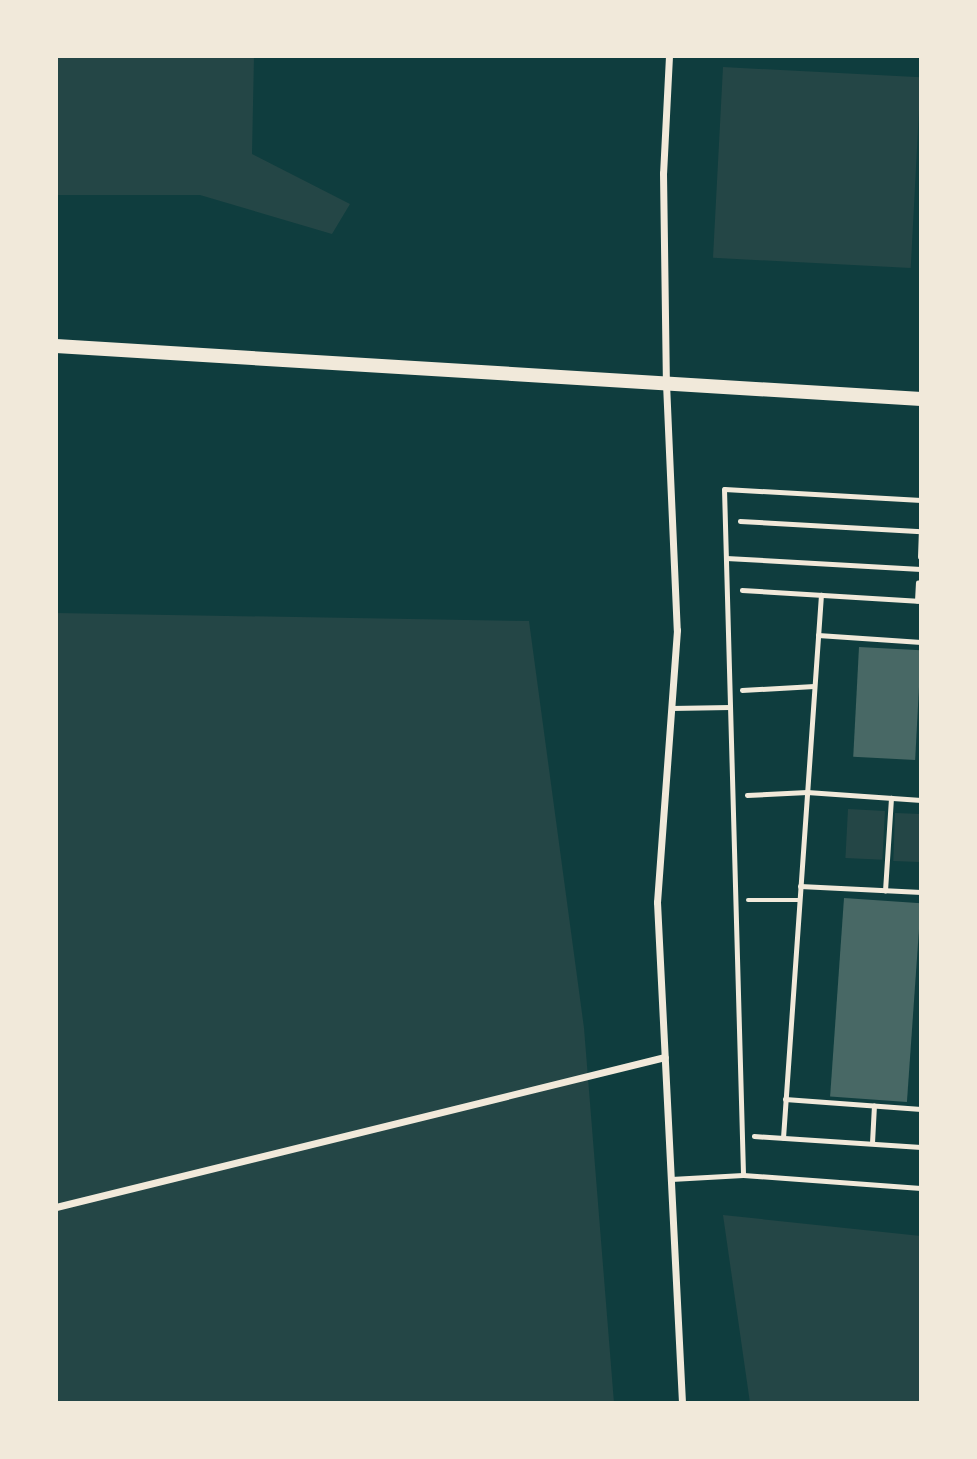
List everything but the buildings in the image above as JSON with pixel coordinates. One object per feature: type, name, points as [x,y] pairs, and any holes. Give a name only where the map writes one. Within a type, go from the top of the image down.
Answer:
[{"type":"main road","points":[[56,346],[921,399]]},
{"type":"street","points":[[669,56],[663,173],[666,383],[677,630],[657,902],[682,1403]]},
{"type":"street","points":[[56,1207],[665,1057]]},
{"type":"lane","points":[[743,1175],[724,489],[921,500]]},
{"type":"lane","points":[[726,558],[921,569]]},
{"type":"lane","points":[[671,708],[730,707]]},
{"type":"lane","points":[[671,1179],[743,1175],[921,1188]]},
{"type":"path","points":[[725,520],[921,531]]},
{"type":"path","points":[[727,589],[921,601]]},
{"type":"path","points":[[783,1138],[821,595]]},
{"type":"path","points":[[818,635],[921,642]]},
{"type":"path","points":[[730,691],[814,686]]},
{"type":"path","points":[[733,795],[807,792],[921,800]]},
{"type":"path","points":[[885,891],[891,798]]},
{"type":"path","points":[[800,886],[921,892]]},
{"type":"path","points":[[736,900],[800,900]]},
{"type":"path","points":[[785,1099],[921,1109]]},
{"type":"path","points":[[872,1144],[874,1106]]},
{"type":"path","points":[[742,1135],[921,1147]]},
{"type":"shaded area","points":[[56,56],[254,56],[252,154],[350,204],[332,234],[200,195],[56,195]]},
{"type":"shaded area","points":[[723,67],[921,77],[911,268],[713,258]]},
{"type":"shaded area","points":[[56,613],[529,621],[584,1028],[614,1403],[56,1403]]},
{"type":"shaded area","points":[[848,809],[885,811],[882,860],[845,858]]},
{"type":"shaded area","points":[[895,813],[921,814],[919,862],[893,861]]},
{"type":"shaded area","points":[[723,1215],[921,1236],[921,1403],[750,1403]]}]
